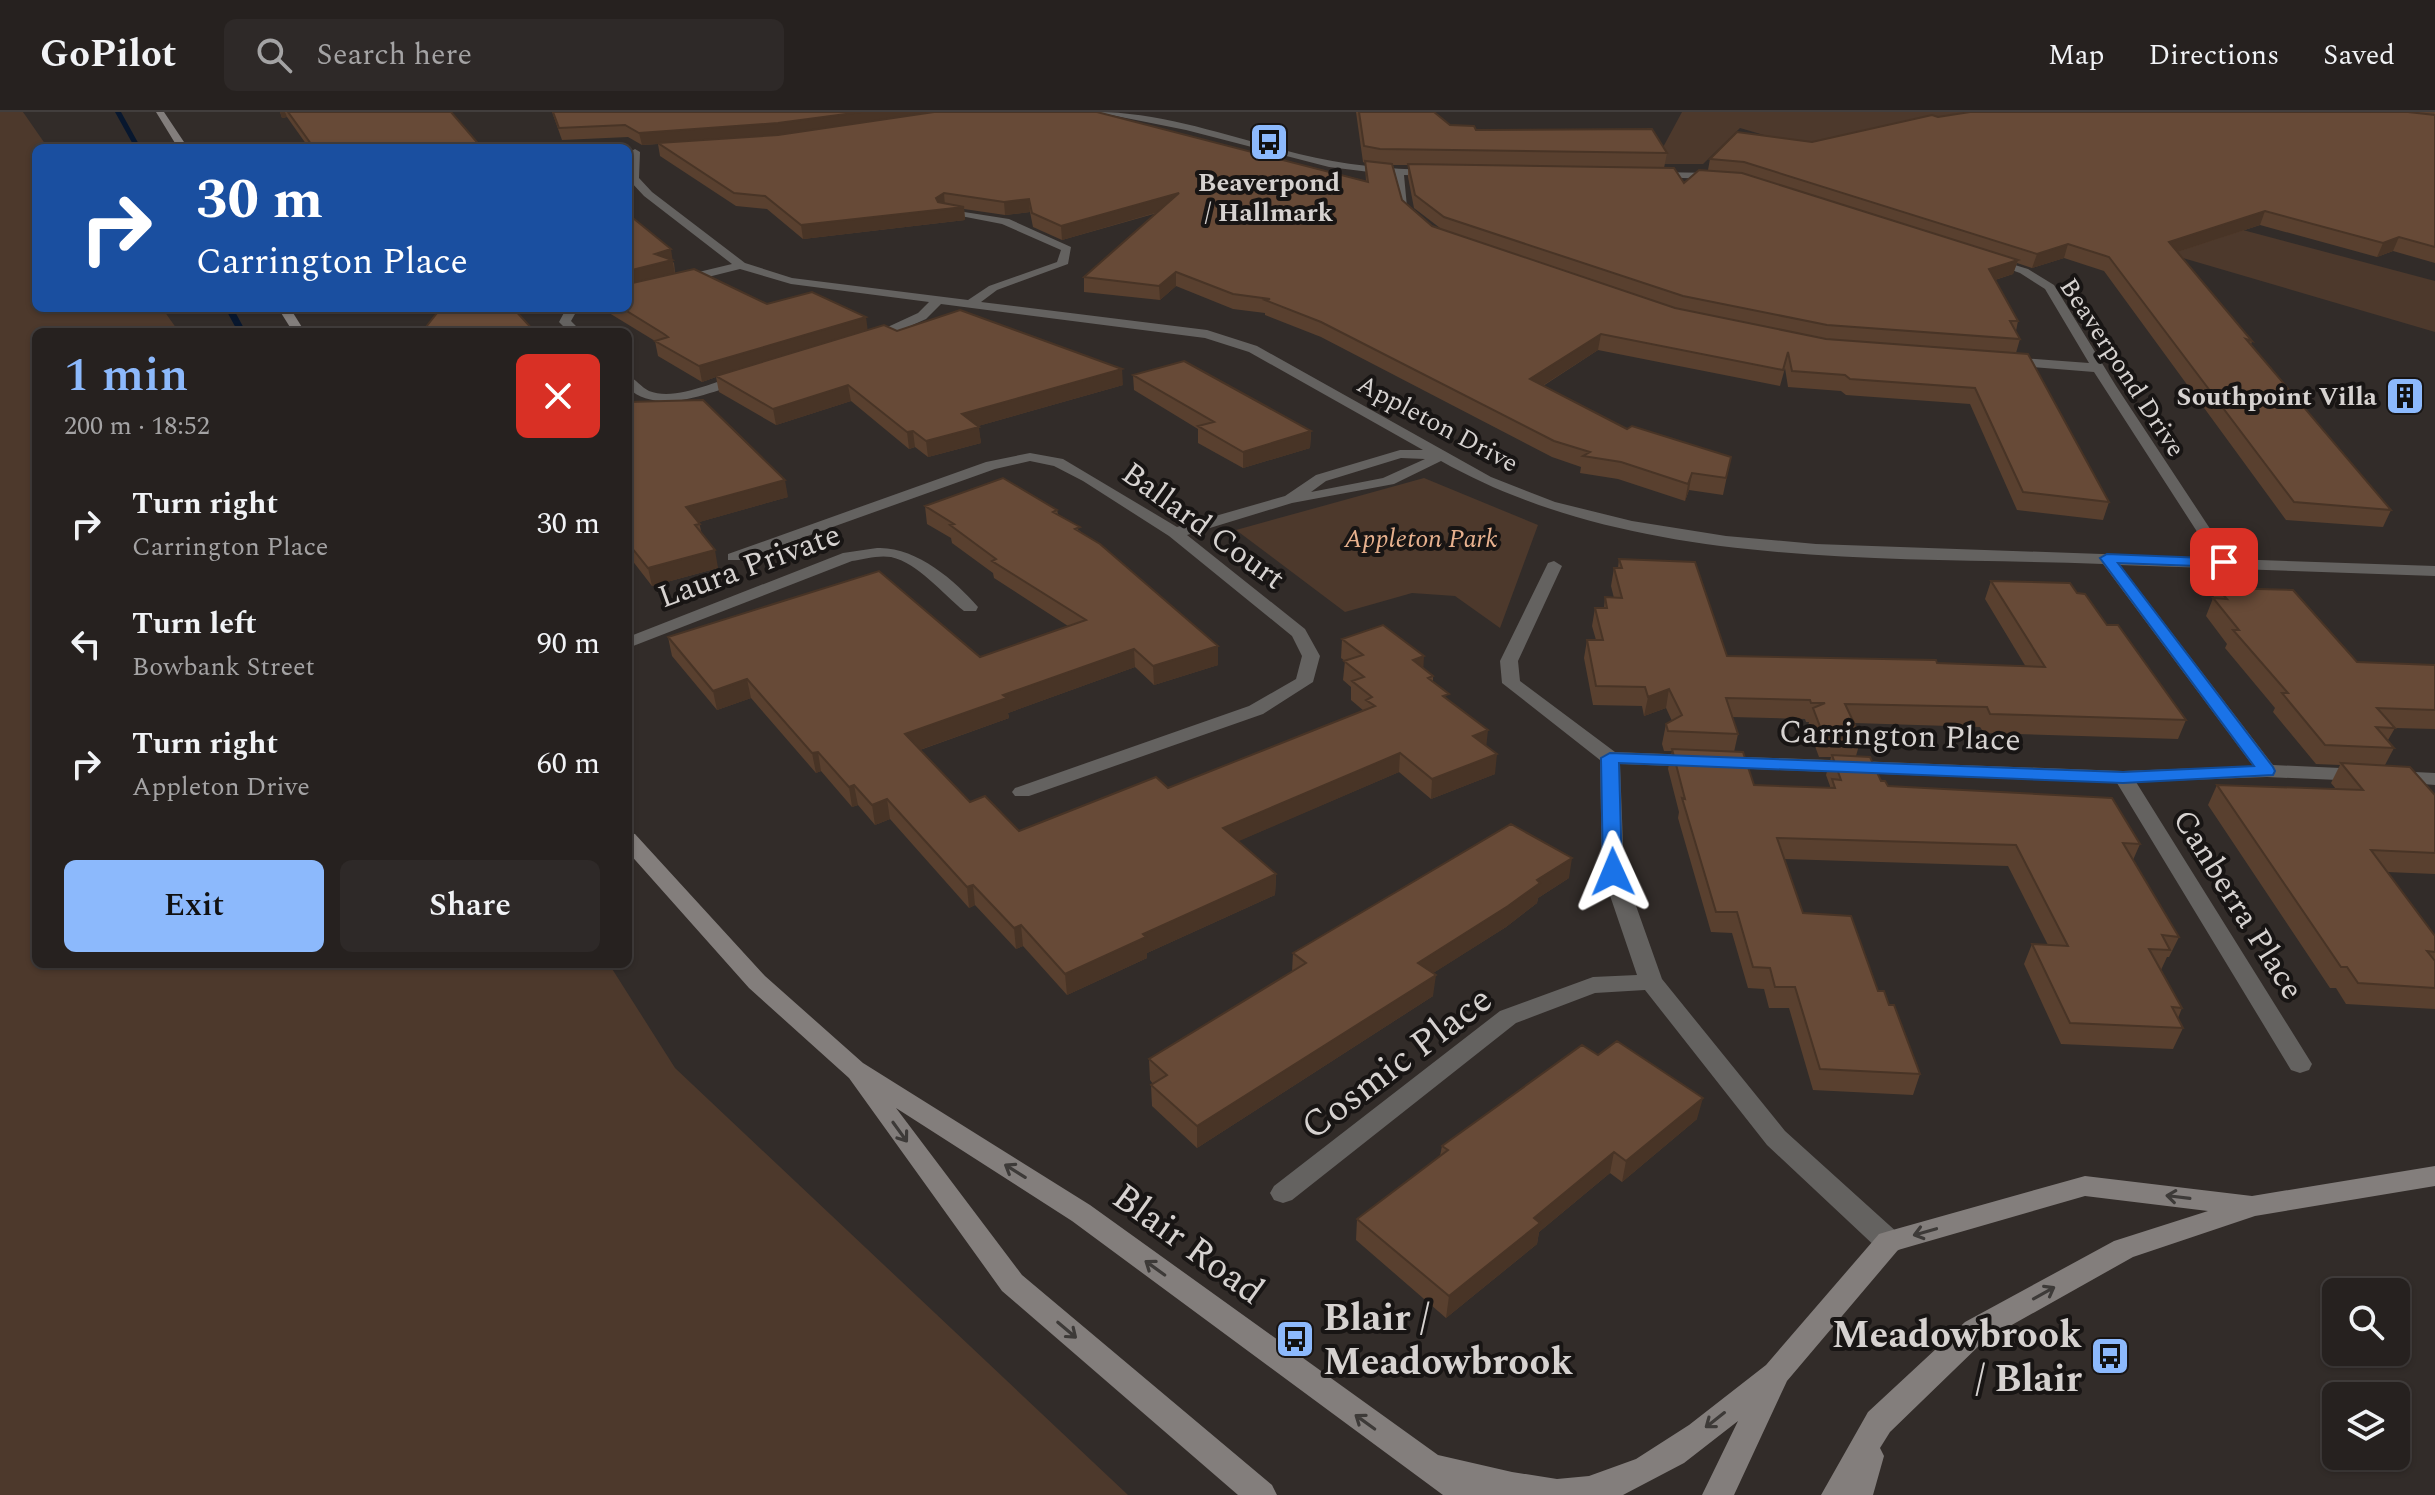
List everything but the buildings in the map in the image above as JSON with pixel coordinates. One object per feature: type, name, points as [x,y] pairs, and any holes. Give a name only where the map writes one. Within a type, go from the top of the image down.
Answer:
[{"type":"main road","points":[[160,112],[180,144]]},
{"type":"main road","name":"Blair Road","points":[[632,844],[757,982],[854,1069],[1081,1213],[1468,1495]]},
{"type":"main road","name":"Blair Road","points":[[854,1069],[1012,1283],[1261,1495]]},
{"type":"main road","points":[[1837,1495],[1879,1422],[1975,1331],[2124,1249],[2255,1206],[2435,1176]]},
{"type":"main road","points":[[1427,1468],[1555,1493],[1596,1490],[1633,1478],[1656,1465],[1777,1372],[1889,1242],[2085,1186],[2255,1206]]},
{"type":"main road","points":[[1718,1495],[1777,1372]]},
{"type":"main road","points":[[1857,1495],[1879,1422]]},
{"type":"street","points":[[1100,112],[1145,117],[1329,164],[1399,172],[1443,173]]},
{"type":"street","name":"Appleton Drive","points":[[637,151],[634,179],[648,194],[741,265],[791,281],[1207,334],[1253,349],[1486,480],[1550,505],[1631,526],[1726,541],[1816,549],[2435,571]]},
{"type":"street","points":[[1399,172],[1402,208],[1424,227]]},
{"type":"street","points":[[1637,175],[1729,178]]},
{"type":"street","points":[[945,212],[1005,221],[1067,249],[1062,264],[993,288],[970,304]]},
{"type":"street","name":"Beaverpond Drive","points":[[1980,257],[2024,271],[2050,287],[2098,368],[2224,562]]},
{"type":"street","points":[[632,292],[741,265]]},
{"type":"street","points":[[853,345],[922,316],[938,300]]},
{"type":"street","points":[[570,312],[565,322],[572,328]]},
{"type":"street","points":[[1996,360],[2098,368]]},
{"type":"street","points":[[632,384],[644,394],[685,394],[762,372]]},
{"type":"street","points":[[1175,533],[1290,499],[1321,478],[1376,461],[1400,454],[1440,455]]},
{"type":"street","name":"Ballard Court","points":[[734,557],[991,465],[1030,457],[1058,462],[1175,533],[1299,633],[1311,656],[1304,682],[1256,710],[1022,792]]},
{"type":"street","name":"Laura Private","points":[[632,641],[849,556],[891,552],[906,557],[970,607]]},
{"type":"street","points":[[2107,558],[2267,771]]},
{"type":"street","points":[[1554,566],[1509,661],[1511,683],[1610,758],[1613,872],[1651,982],[1776,1138],[1889,1242]]},
{"type":"street","name":"Carrington Place","points":[[1610,758],[2123,777],[2267,771],[2435,779]]},
{"type":"street","name":"Canberra Place","points":[[2123,777],[2300,1064]]},
{"type":"street","name":"Cosmic Place","points":[[1283,1193],[1508,1017],[1593,985],[1651,982]]},
{"type":"green space","points":[[0,112],[23,112],[45,144],[32,144],[32,312],[165,312],[176,328],[32,328],[32,968],[612,968],[675,1068],[1128,1495],[0,1495]]},
{"type":"green space","points":[[1682,112],[2018,112],[1881,134],[2435,281],[2435,332],[1740,128],[1703,164],[1654,164]]},
{"type":"green space","name":"Appleton Park","points":[[1424,478],[1538,525],[1500,628],[1455,596],[1412,593],[1345,612],[1236,530]]},
{"type":"waterway","points":[[118,112],[136,144]]},
{"type":"waterway","points":[[231,312],[240,328]]},
{"type":"place","name":"Beaverpond / Hallmark","points":[[1269,142]]},
{"type":"place","name":"Southpoint Villa","points":[[2405,396]]},
{"type":"place","name":"Blair / Meadowbrook","points":[[1295,1339]]},
{"type":"place","name":"Meadowbrook / Blair","points":[[2110,1356]]},
{"type":"route","points":[[1613,872],[1610,758],[2123,777],[2267,771],[2107,558],[2224,562]]}]
